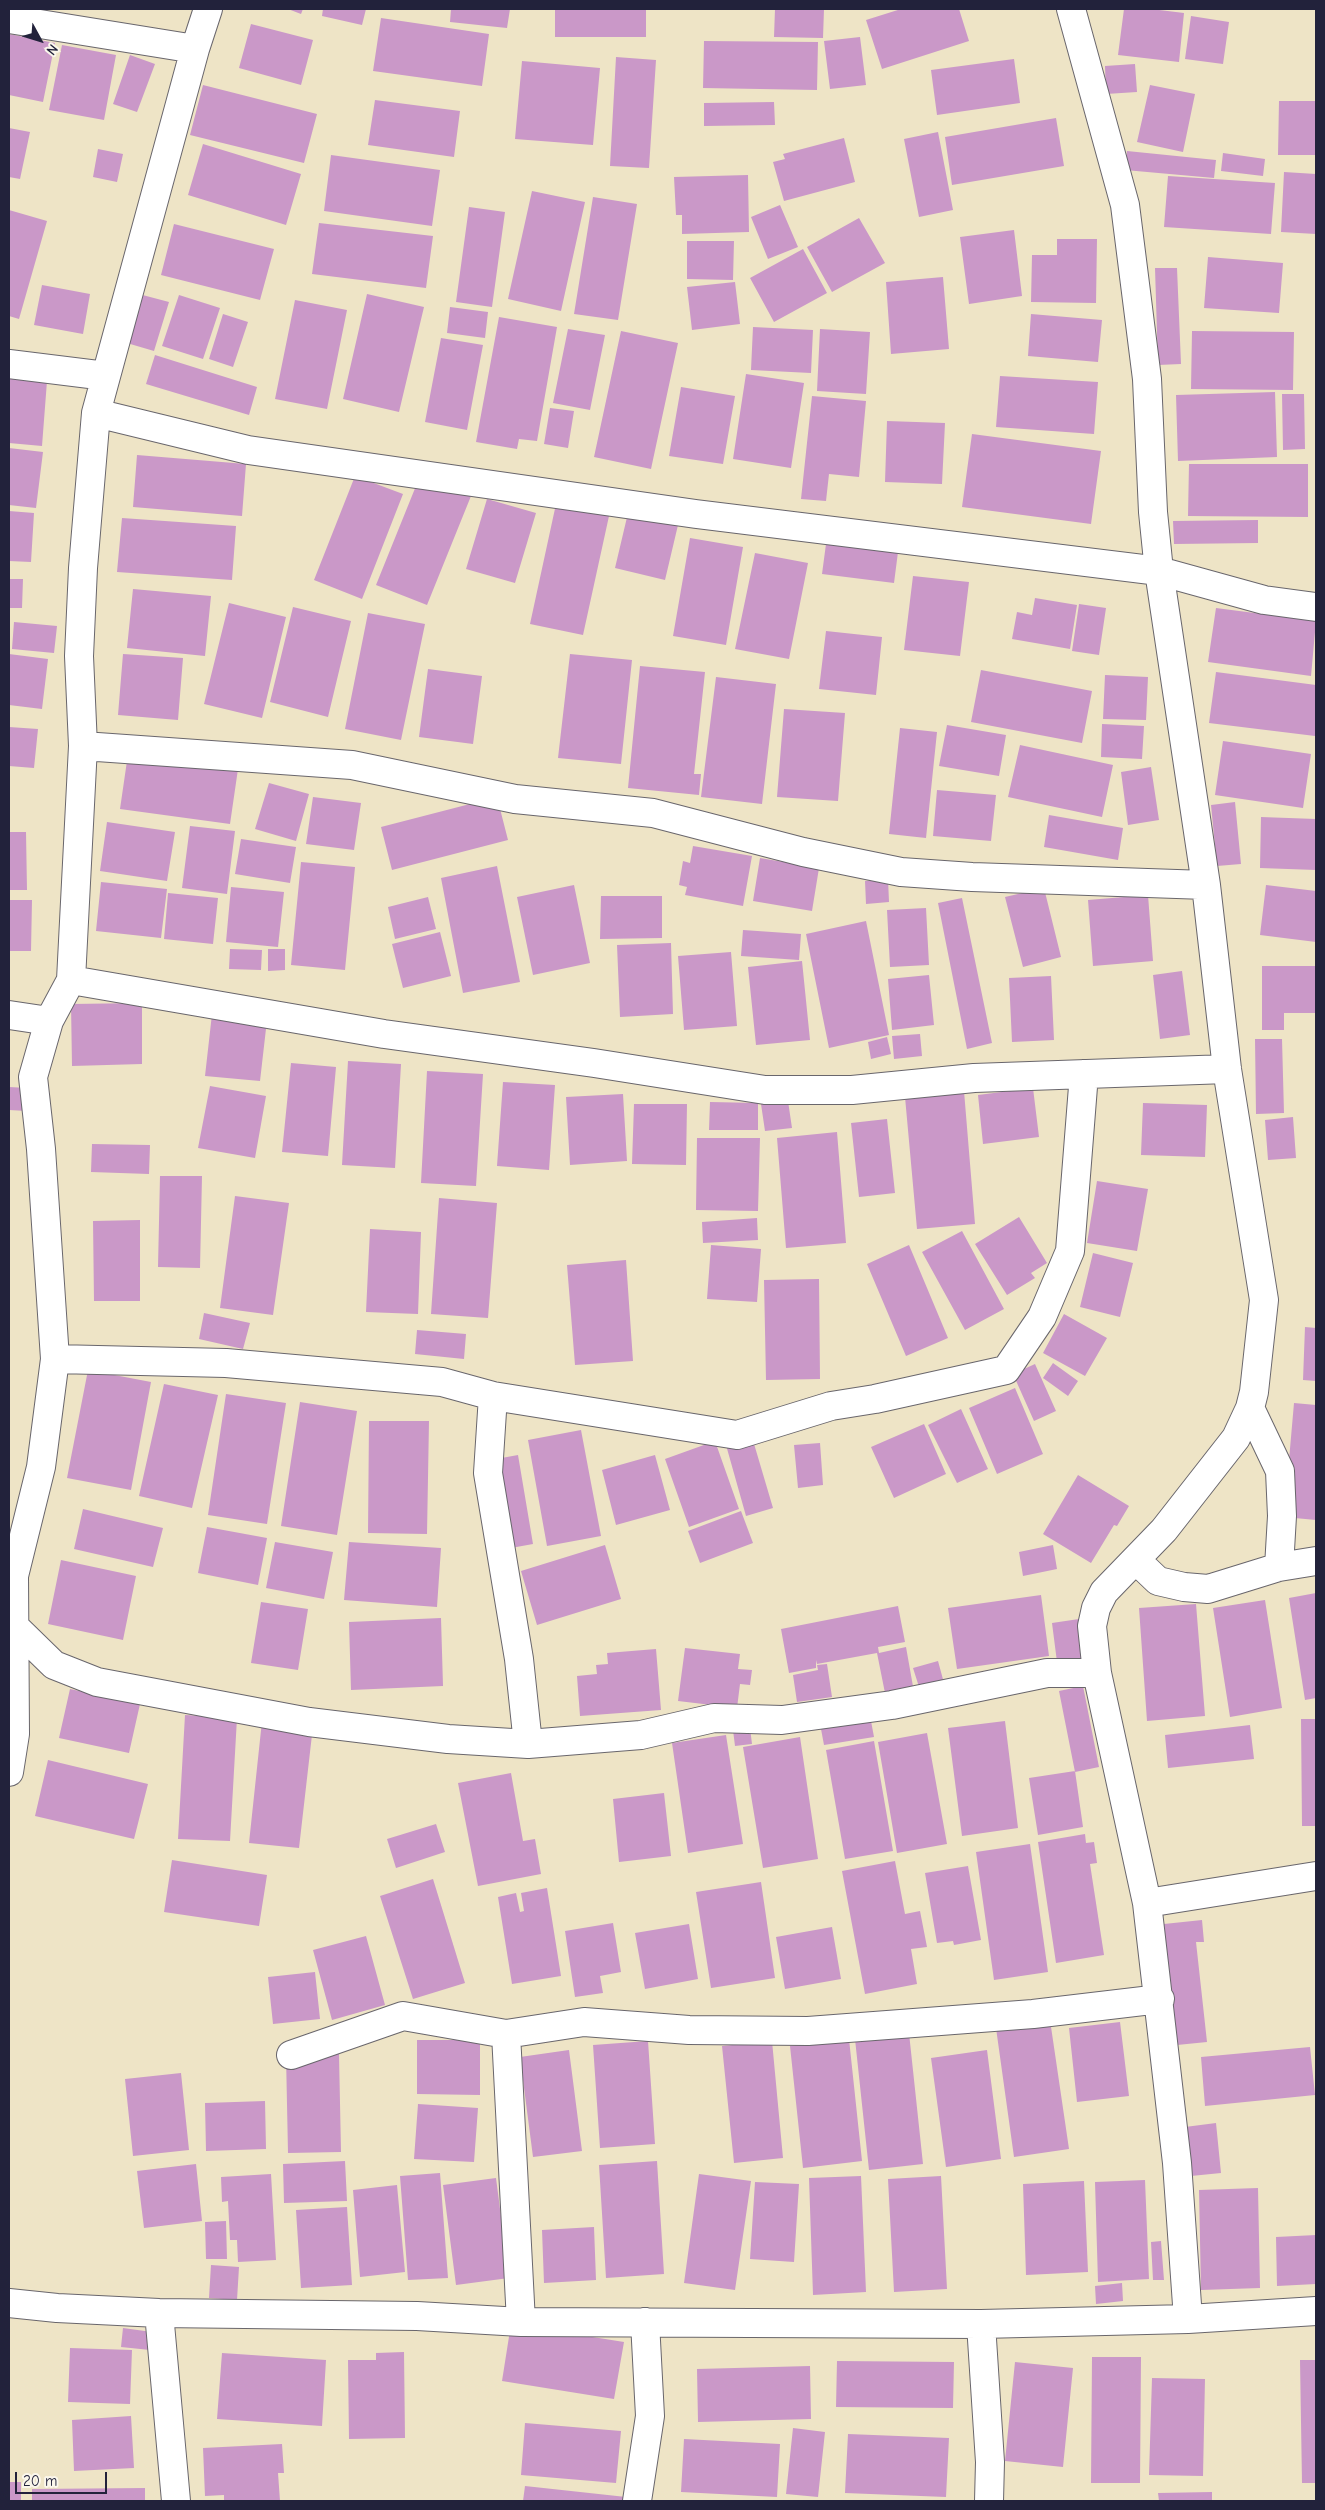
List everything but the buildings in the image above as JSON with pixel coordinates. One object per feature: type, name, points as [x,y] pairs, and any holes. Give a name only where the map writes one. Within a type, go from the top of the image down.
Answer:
[{"type":"street","points":[[9,1772],[15,1734],[14,1576],[41,1467],[55,1359],[41,1149],[33,1077],[49,1021],[71,980],[83,746],[78,656],[83,568],[96,413],[195,48],[208,9]]},
{"type":"street","points":[[1072,9],[1126,205],[1147,379],[1153,512],[1159,571],[1206,885],[1227,1069],[1264,1300],[1250,1408],[1236,1438],[1164,1530],[1104,1592],[1096,1608],[1092,1626],[1096,1673],[1147,1903],[1160,1999],[1177,2163],[1188,2319]]},
{"type":"street","points":[[9,19],[195,48]]},
{"type":"street","points":[[9,364],[106,376]]},
{"type":"street","points":[[96,413],[248,450],[696,514],[1159,571],[1264,600],[1316,607]]},
{"type":"street","points":[[83,746],[352,765],[515,799],[653,813],[803,852],[901,872],[972,878],[1206,885]]},
{"type":"street","points":[[71,980],[384,1034],[594,1063],[765,1090],[852,1090],[974,1078],[1227,1069]]},
{"type":"street","points":[[9,1014],[49,1021]]},
{"type":"street","points":[[55,1359],[226,1363],[442,1382],[493,1396],[737,1435],[831,1406],[875,1399],[1006,1370],[1042,1317],[1070,1251],[1084,1074]]},
{"type":"street","points":[[493,1396],[488,1473],[519,1659],[528,1744]]},
{"type":"street","points":[[1250,1408],[1280,1471],[1282,1516],[1279,1567]]},
{"type":"street","points":[[1136,1560],[1158,1581],[1184,1587],[1208,1588],[1279,1567],[1316,1561]]},
{"type":"street","points":[[13,1626],[54,1665],[97,1682],[309,1722],[448,1739],[528,1744],[641,1734],[714,1718],[791,1719],[892,1705],[1047,1673],[1096,1673]]},
{"type":"street","points":[[1147,1903],[1316,1876]]},
{"type":"street","points":[[291,2055],[403,2016],[506,2034],[584,2022],[689,2030],[808,2031],[1033,2014],[1160,1999]]},
{"type":"street","points":[[506,2034],[521,2322]]},
{"type":"street","points":[[9,2303],[159,2313],[416,2316],[521,2322],[981,2324],[1188,2319],[1316,2311]]},
{"type":"street","points":[[159,2313],[176,2501]]},
{"type":"street","points":[[637,2501],[650,2416],[645,2322]]},
{"type":"street","points":[[981,2324],[990,2462],[989,2501]]}]
